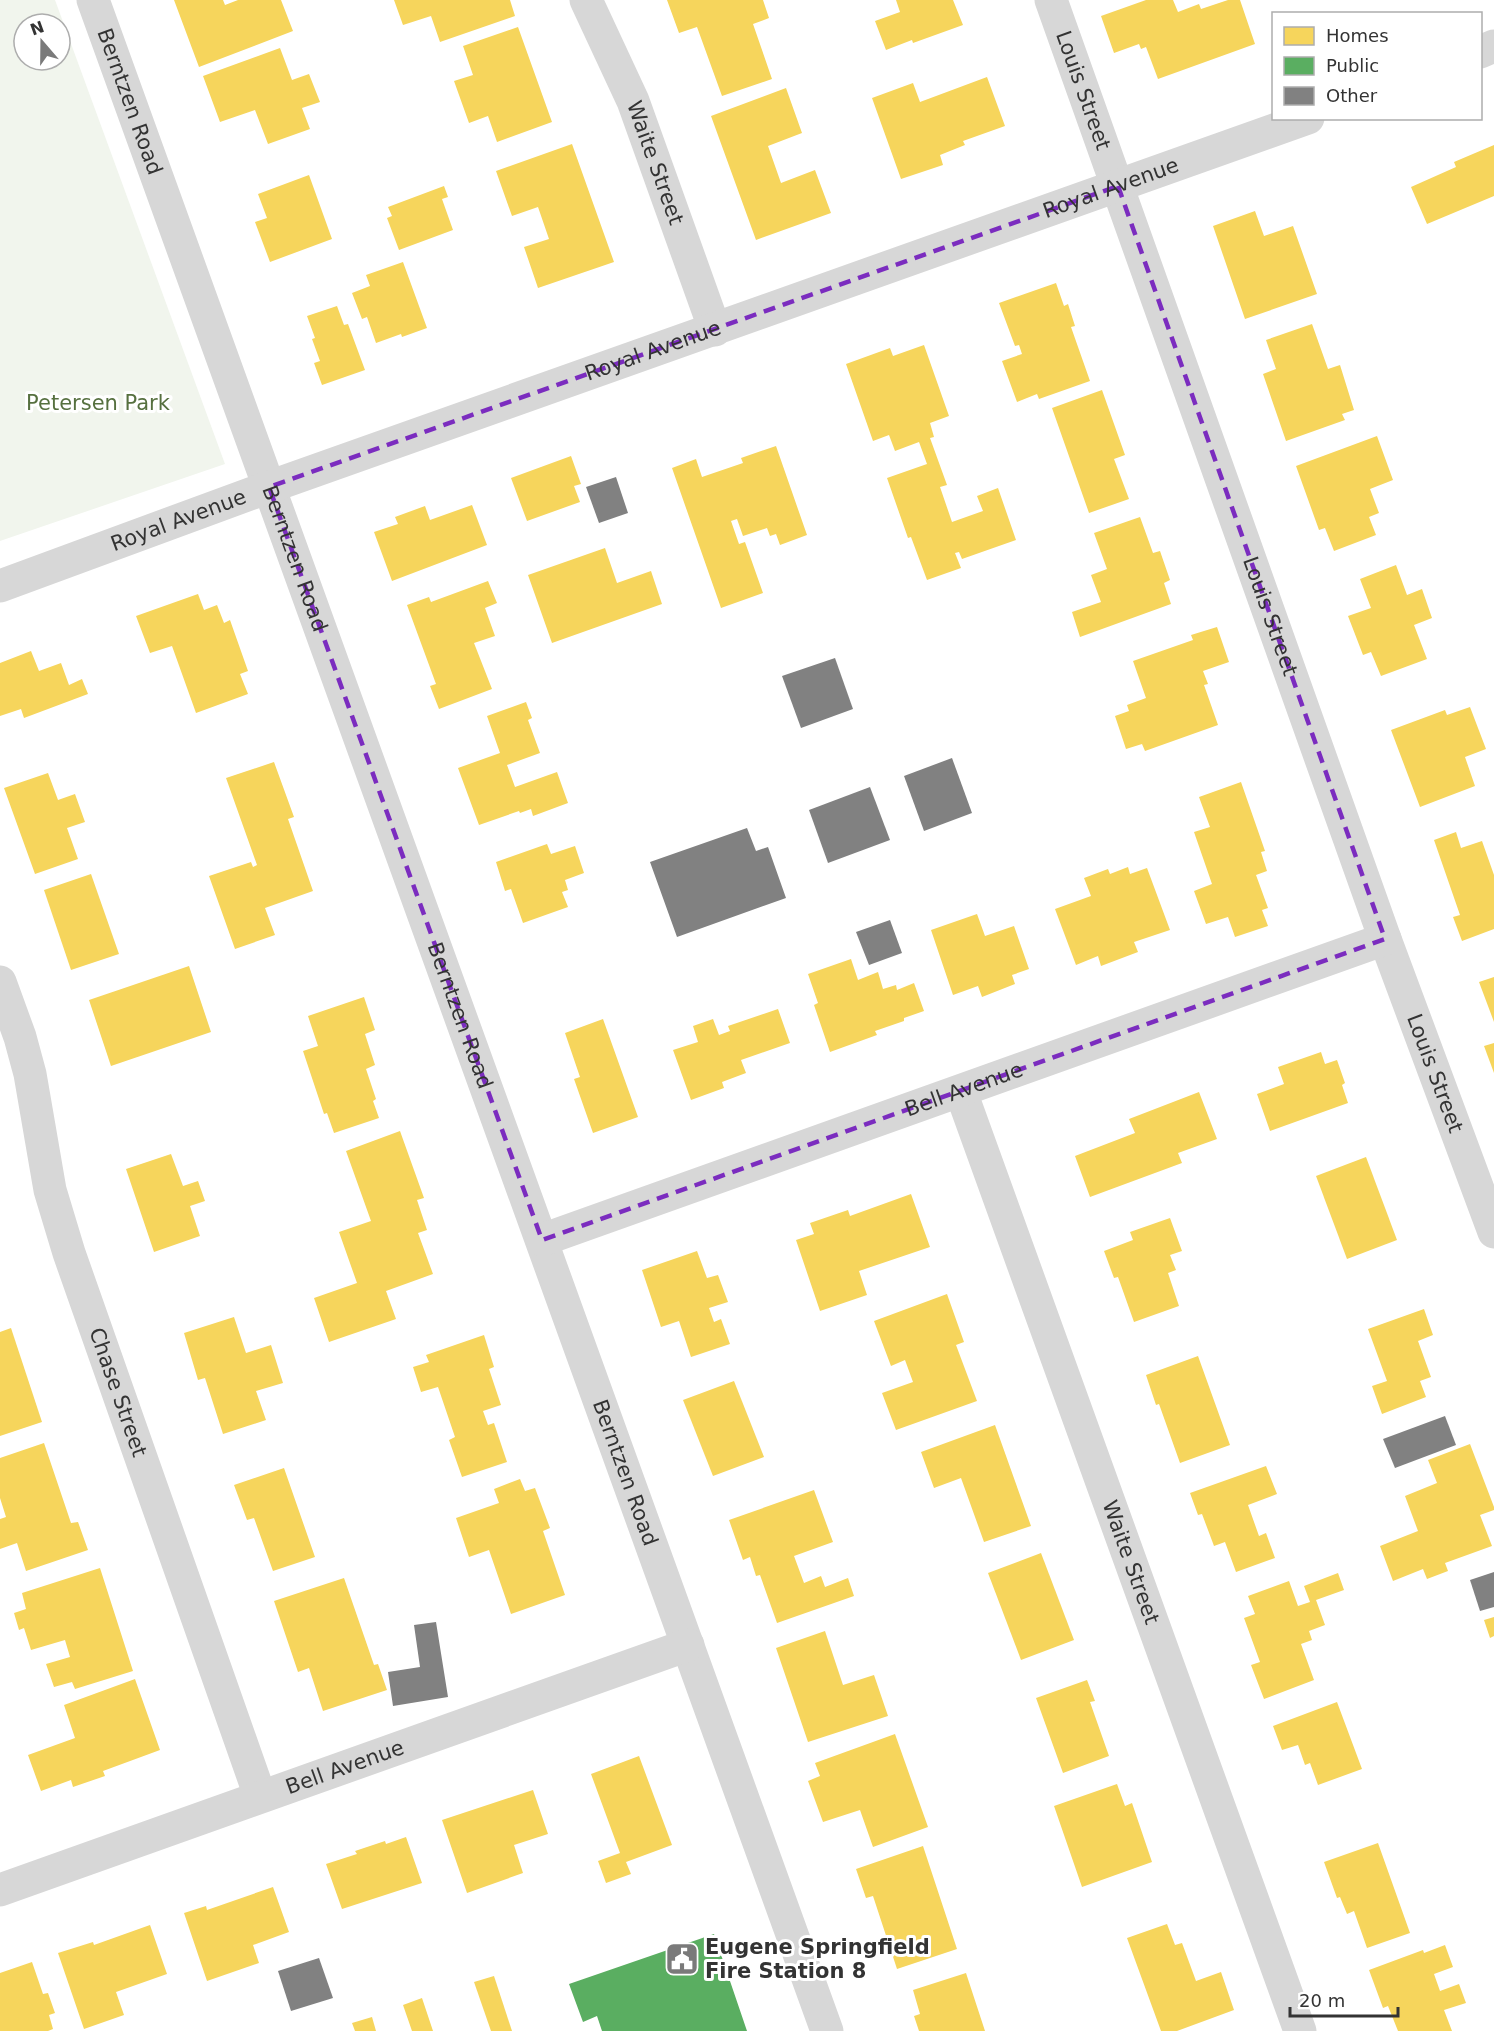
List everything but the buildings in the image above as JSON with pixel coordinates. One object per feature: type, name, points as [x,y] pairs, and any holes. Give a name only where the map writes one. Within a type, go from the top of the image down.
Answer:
[{"type":"street","name":"Berntzen Road","points":[[93,0],[827,2031]]},
{"type":"street","name":"Waite Street","points":[[586,0],[627,86],[715,330]]},
{"type":"street","name":"Louis Street","points":[[1051,0],[1385,939],[1494,1232]]},
{"type":"street","name":"Royal Avenue","points":[[0,586],[1302,120]]},
{"type":"street","name":"Bell Avenue","points":[[542,1240],[1385,939]]},
{"type":"street","name":"Chase Street","points":[[0,982],[20,1037],[30,1074],[50,1190],[69,1253],[260,1796]]},
{"type":"street","name":"Waite Street","points":[[961,1092],[1300,2031]]},
{"type":"street","name":"Bell Avenue","points":[[0,1890],[688,1645]]},
{"type":"highlighted area","points":[[1118,186],[1385,939],[542,1240],[269,487]]},
{"type":"green space","name":"Petersen Park","points":[[0,0],[55,0],[59,12],[12,12],[12,72],[72,72],[72,46],[225,464],[0,541]]},
{"type":"place","name":"Eugene Springfield Fire Station 8","points":[[682,1959]]}]
